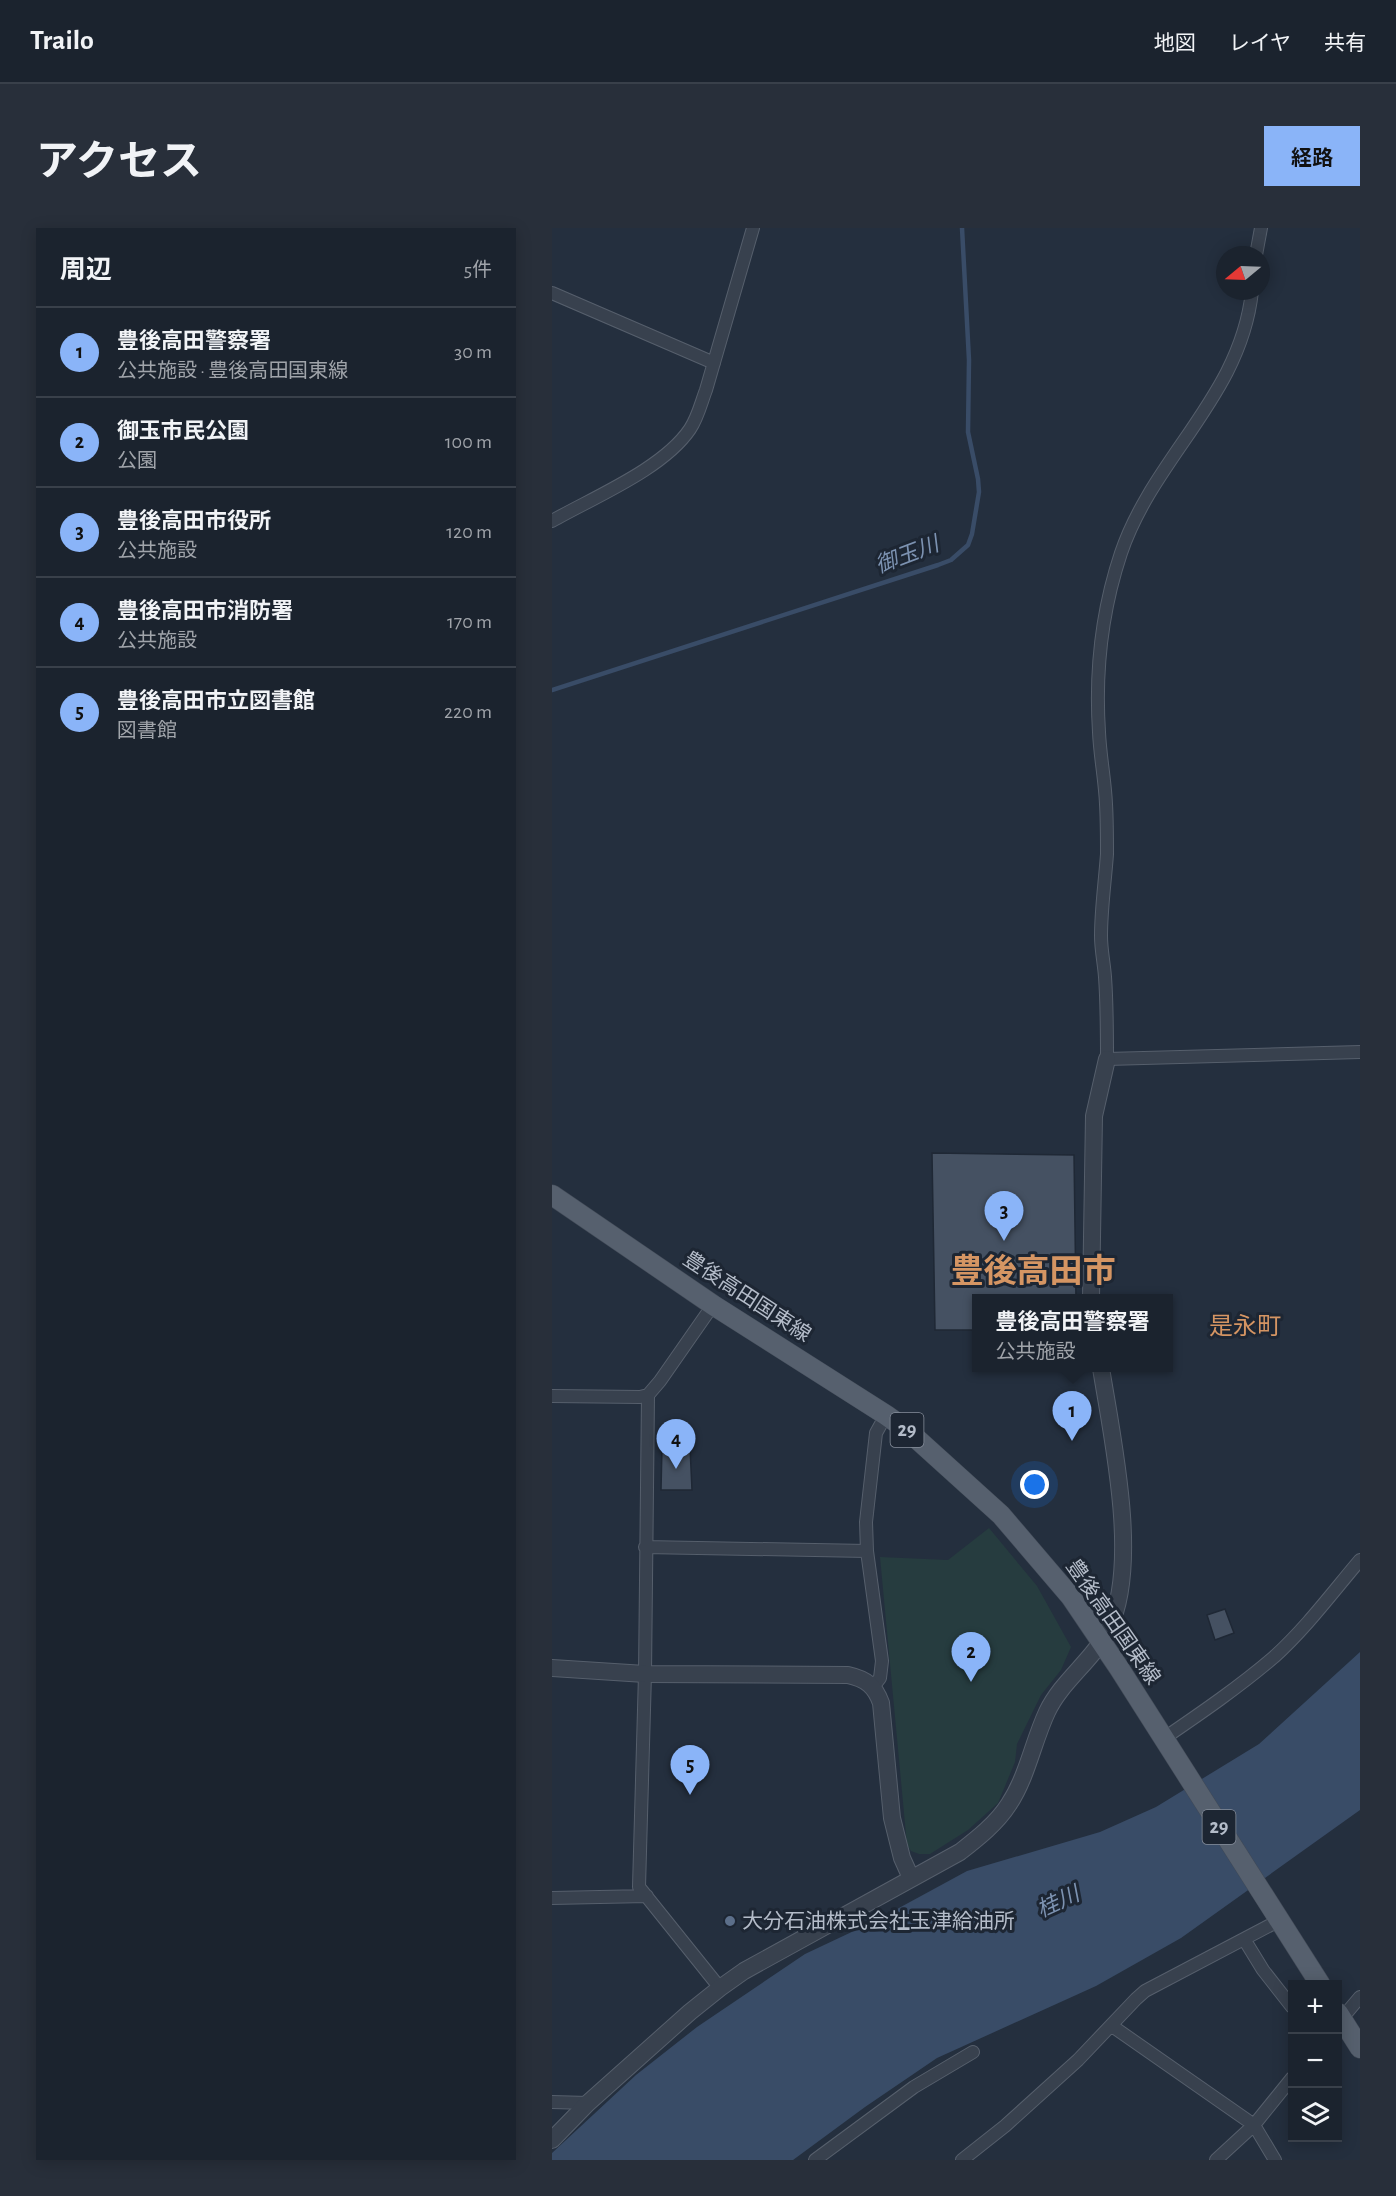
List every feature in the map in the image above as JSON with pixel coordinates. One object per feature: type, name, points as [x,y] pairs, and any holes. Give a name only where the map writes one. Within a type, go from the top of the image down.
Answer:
[{"type":"main road","name":"豊後高田国東線","points":[[552,1195],[713,1305],[886,1415],[907,1430],[1001,1515],[1071,1597],[1318,1980]]},
{"type":"main road","points":[[1342,2023],[1360,2048]]},
{"type":"street","points":[[552,521],[658,461],[677,444],[690,428],[698,412],[714,363],[753,228]]},
{"type":"street","points":[[1258,246],[1261,228]]},
{"type":"street","points":[[552,293],[714,363]]},
{"type":"street","points":[[1091,1294],[1094,1116],[1107,1059],[1105,978],[1101,938],[1107,854],[1106,801],[1097,697],[1099,658],[1107,609],[1122,551],[1135,519],[1153,485],[1222,385],[1244,334],[1250,300]]},
{"type":"street","points":[[1107,1059],[1360,1052]]},
{"type":"street","points":[[552,1396],[640,1397],[648,1395],[713,1305]]},
{"type":"street","points":[[552,2140],[588,2103],[720,1988],[744,1971],[960,1851],[981,1836],[1009,1805],[1049,1708],[1101,1643],[1109,1629],[1119,1601],[1123,1536],[1119,1484],[1102,1372]]},
{"type":"street","points":[[648,1395],[645,1674],[639,1887],[720,1988]]},
{"type":"street","points":[[873,1687],[880,1678],[882,1661],[867,1551],[866,1522],[876,1433],[886,1415]]},
{"type":"street","points":[[645,1547],[867,1551]]},
{"type":"street","points":[[1163,1739],[1214,1705],[1274,1656],[1311,1620],[1360,1560]]},
{"type":"street","points":[[552,1668],[645,1674],[848,1675],[858,1677],[873,1687],[878,1694],[884,1714],[892,1818],[896,1839],[911,1878]]},
{"type":"street","points":[[552,1898],[647,1896]]},
{"type":"street","points":[[962,2160],[1050,2087],[1112,2026],[1127,2006],[1145,1991],[1280,1920]]},
{"type":"street","points":[[1244,1939],[1263,1970],[1288,2001]]},
{"type":"street","points":[[1342,2016],[1360,1997]]},
{"type":"street","points":[[1112,2026],[1254,2125],[1275,2160]]},
{"type":"street","points":[[815,2160],[914,2087],[973,2052]]},
{"type":"street","points":[[1216,2160],[1254,2125],[1288,2084]]},
{"type":"street","points":[[552,2102],[588,2103]]},
{"type":"green space","points":[[989,1528],[1037,1586],[1071,1647],[1061,1670],[1041,1695],[1017,1744],[1015,1762],[998,1803],[968,1830],[930,1854],[919,1854],[911,1851],[907,1845],[880,1557],[948,1560]]},
{"type":"water","name":"桂川","points":[[1360,1652],[1360,1810],[1181,1938],[1096,1986],[937,2058],[793,2160],[552,2160],[552,2153],[636,2075],[697,2027],[805,1954],[875,1921],[967,1871],[1100,1832],[1156,1807],[1259,1744]]},
{"type":"building","points":[[932,1153],[1074,1155],[1076,1294],[972,1294],[972,1330],[935,1330]]},
{"type":"building","points":[[662,1446],[690,1447],[692,1490],[661,1490]]},
{"type":"building","points":[[1225,1609],[1234,1633],[1215,1640],[1207,1615]]},
{"type":"waterway","name":"御玉川","points":[[552,690],[938,565],[951,560],[968,545],[979,492],[968,432],[969,360],[962,228]]},
{"type":"place","name":"豊後高田市役所","points":[[1004,1241]]},
{"type":"place","name":"豊後高田警察署","points":[[1072,1441]]},
{"type":"place","name":"豊後高田市消防署","points":[[676,1469]]},
{"type":"place","name":"御玉市民公園","points":[[971,1682]]},
{"type":"place","name":"豊後高田市立図書館","points":[[690,1795]]},
{"type":"place","name":"大分石油株式会社玉津給油所","points":[[730,1921]]},
{"type":"district","name":"豊後高田市","points":[[1033,1272]]},
{"type":"district","name":"是永町","points":[[1245,1327]]}]
